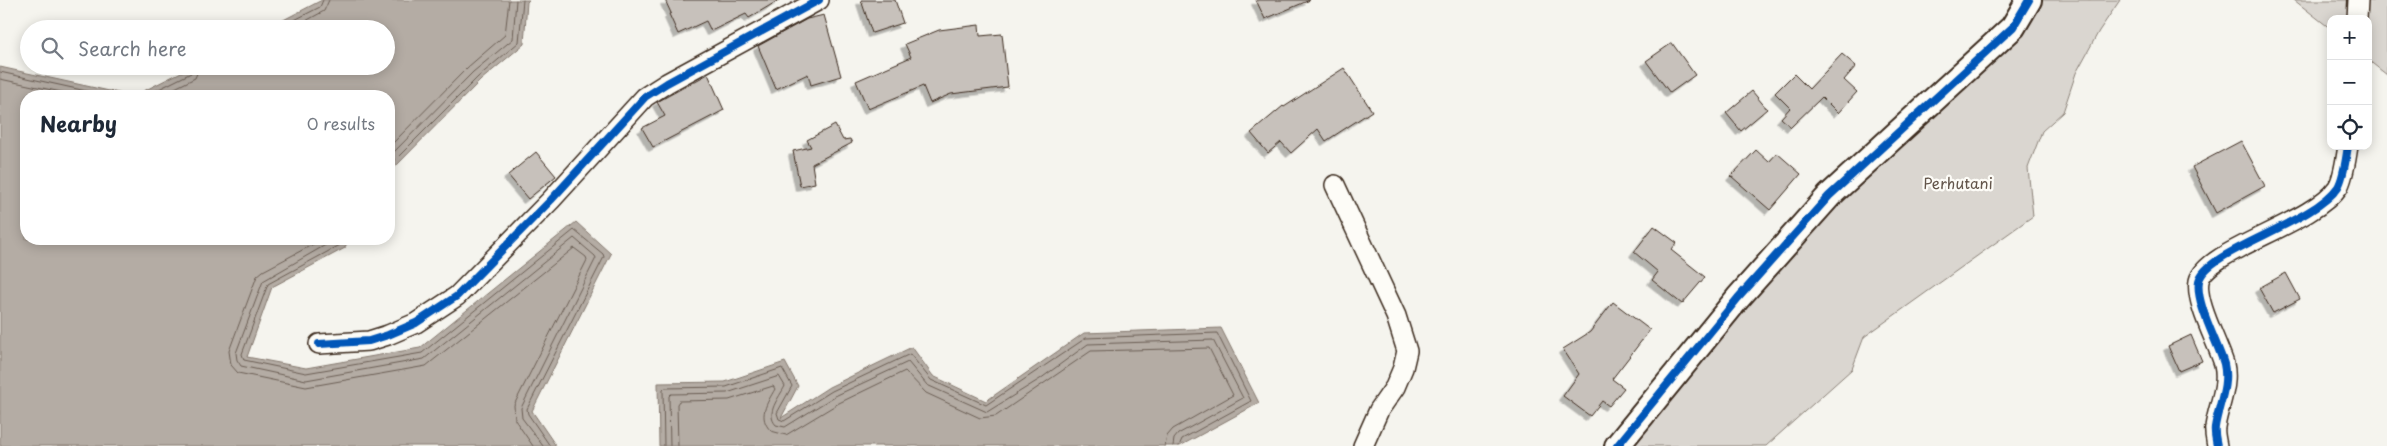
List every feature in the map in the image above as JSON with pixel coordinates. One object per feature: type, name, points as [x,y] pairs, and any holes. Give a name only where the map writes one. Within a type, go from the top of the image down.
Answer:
[{"type":"street","points":[[319,344],[369,341],[388,335],[416,323],[457,296],[551,200],[645,97],[667,82],[819,0]]},
{"type":"street","points":[[1617,446],[1738,298],[1830,196],[2013,27],[2030,0]]},
{"type":"street","points":[[2357,15],[2358,0]]},
{"type":"street","points":[[2217,446],[2214,429],[2226,379],[2223,363],[2199,293],[2202,274],[2217,260],[2310,213],[2329,198],[2339,185],[2347,150]]},
{"type":"street","points":[[1336,185],[1396,316],[1407,351],[1403,368],[1395,387],[1379,410],[1363,446]]},
{"type":"green space","name":"Perhutani","points":[[2034,0],[2120,0],[2099,31],[2076,73],[2063,112],[2042,131],[2028,168],[2033,216],[1864,337],[1852,369],[1766,446],[1629,446],[1836,202]]},
{"type":"green space","points":[[2294,0],[2387,0],[2387,75],[2372,63],[2372,15],[2327,15],[2327,26]]},
{"type":"water","points":[[322,0],[529,0],[527,2],[524,44],[481,80],[395,167],[395,90],[146,90],[175,75],[395,75],[395,20],[283,20]]},
{"type":"water","points":[[0,67],[20,71],[20,75],[36,75],[105,90],[20,90],[20,245],[346,245],[345,248],[272,287],[247,357],[306,368],[420,348],[576,222],[611,254],[532,411],[556,446],[0,446]]},
{"type":"water","points":[[1221,328],[1259,403],[1180,446],[659,446],[658,383],[725,382],[785,362],[798,386],[781,418],[829,387],[912,347],[933,376],[986,401],[1084,333]]},
{"type":"building","points":[[665,0],[779,0],[749,18],[746,14],[711,31],[706,21],[678,34]]},
{"type":"building","points":[[861,0],[895,0],[903,23],[872,33]]},
{"type":"building","points":[[1256,0],[1310,0],[1265,19]]},
{"type":"building","points":[[824,15],[841,76],[811,85],[808,74],[776,89],[758,46],[807,19]]},
{"type":"building","points":[[979,25],[980,36],[1002,34],[1008,87],[951,94],[930,103],[923,86],[868,109],[856,81],[911,57],[905,44],[939,30]]},
{"type":"building","points":[[1672,43],[1695,75],[1670,93],[1646,61]]},
{"type":"building","points":[[1842,54],[1856,66],[1844,80],[1857,92],[1838,113],[1822,97],[1791,127],[1781,118],[1790,108],[1775,93],[1794,74],[1809,89]]},
{"type":"building","points":[[1344,68],[1372,111],[1326,141],[1318,129],[1291,153],[1281,142],[1268,153],[1251,133],[1283,106]]},
{"type":"building","points":[[708,74],[724,110],[653,147],[642,128],[665,116],[657,102]]},
{"type":"building","points":[[1752,91],[1767,109],[1741,131],[1726,113]]},
{"type":"building","points":[[835,125],[843,140],[850,139],[852,143],[812,164],[815,183],[800,186],[793,151],[811,147],[807,140]]},
{"type":"building","points":[[2241,141],[2265,186],[2216,213],[2192,167]]},
{"type":"building","points":[[1756,150],[1769,162],[1777,153],[1801,174],[1770,210],[1731,176]]},
{"type":"building","points":[[536,152],[556,176],[528,199],[508,175]]},
{"type":"building","points":[[1654,226],[1677,243],[1671,250],[1705,277],[1682,304],[1652,280],[1658,272],[1634,252]]},
{"type":"building","points":[[2286,273],[2300,299],[2273,313],[2259,288]]},
{"type":"building","points":[[1613,302],[1650,330],[1612,379],[1624,388],[1609,406],[1602,401],[1590,416],[1563,396],[1579,374],[1563,349],[1590,332]]},
{"type":"building","points":[[2191,335],[2202,361],[2179,371],[2168,346]]},
{"type":"cycle path","points":[[319,344],[369,341],[388,335],[416,323],[457,296],[551,200],[645,97],[667,83],[819,0]]},
{"type":"cycle path","points":[[1617,446],[1738,298],[1829,196],[2013,27],[2029,0]]},
{"type":"cycle path","points":[[2217,446],[2215,427],[2224,388],[2225,372],[2221,355],[2200,300],[2199,281],[2206,270],[2220,258],[2307,213],[2325,200],[2340,183],[2347,150]]}]
